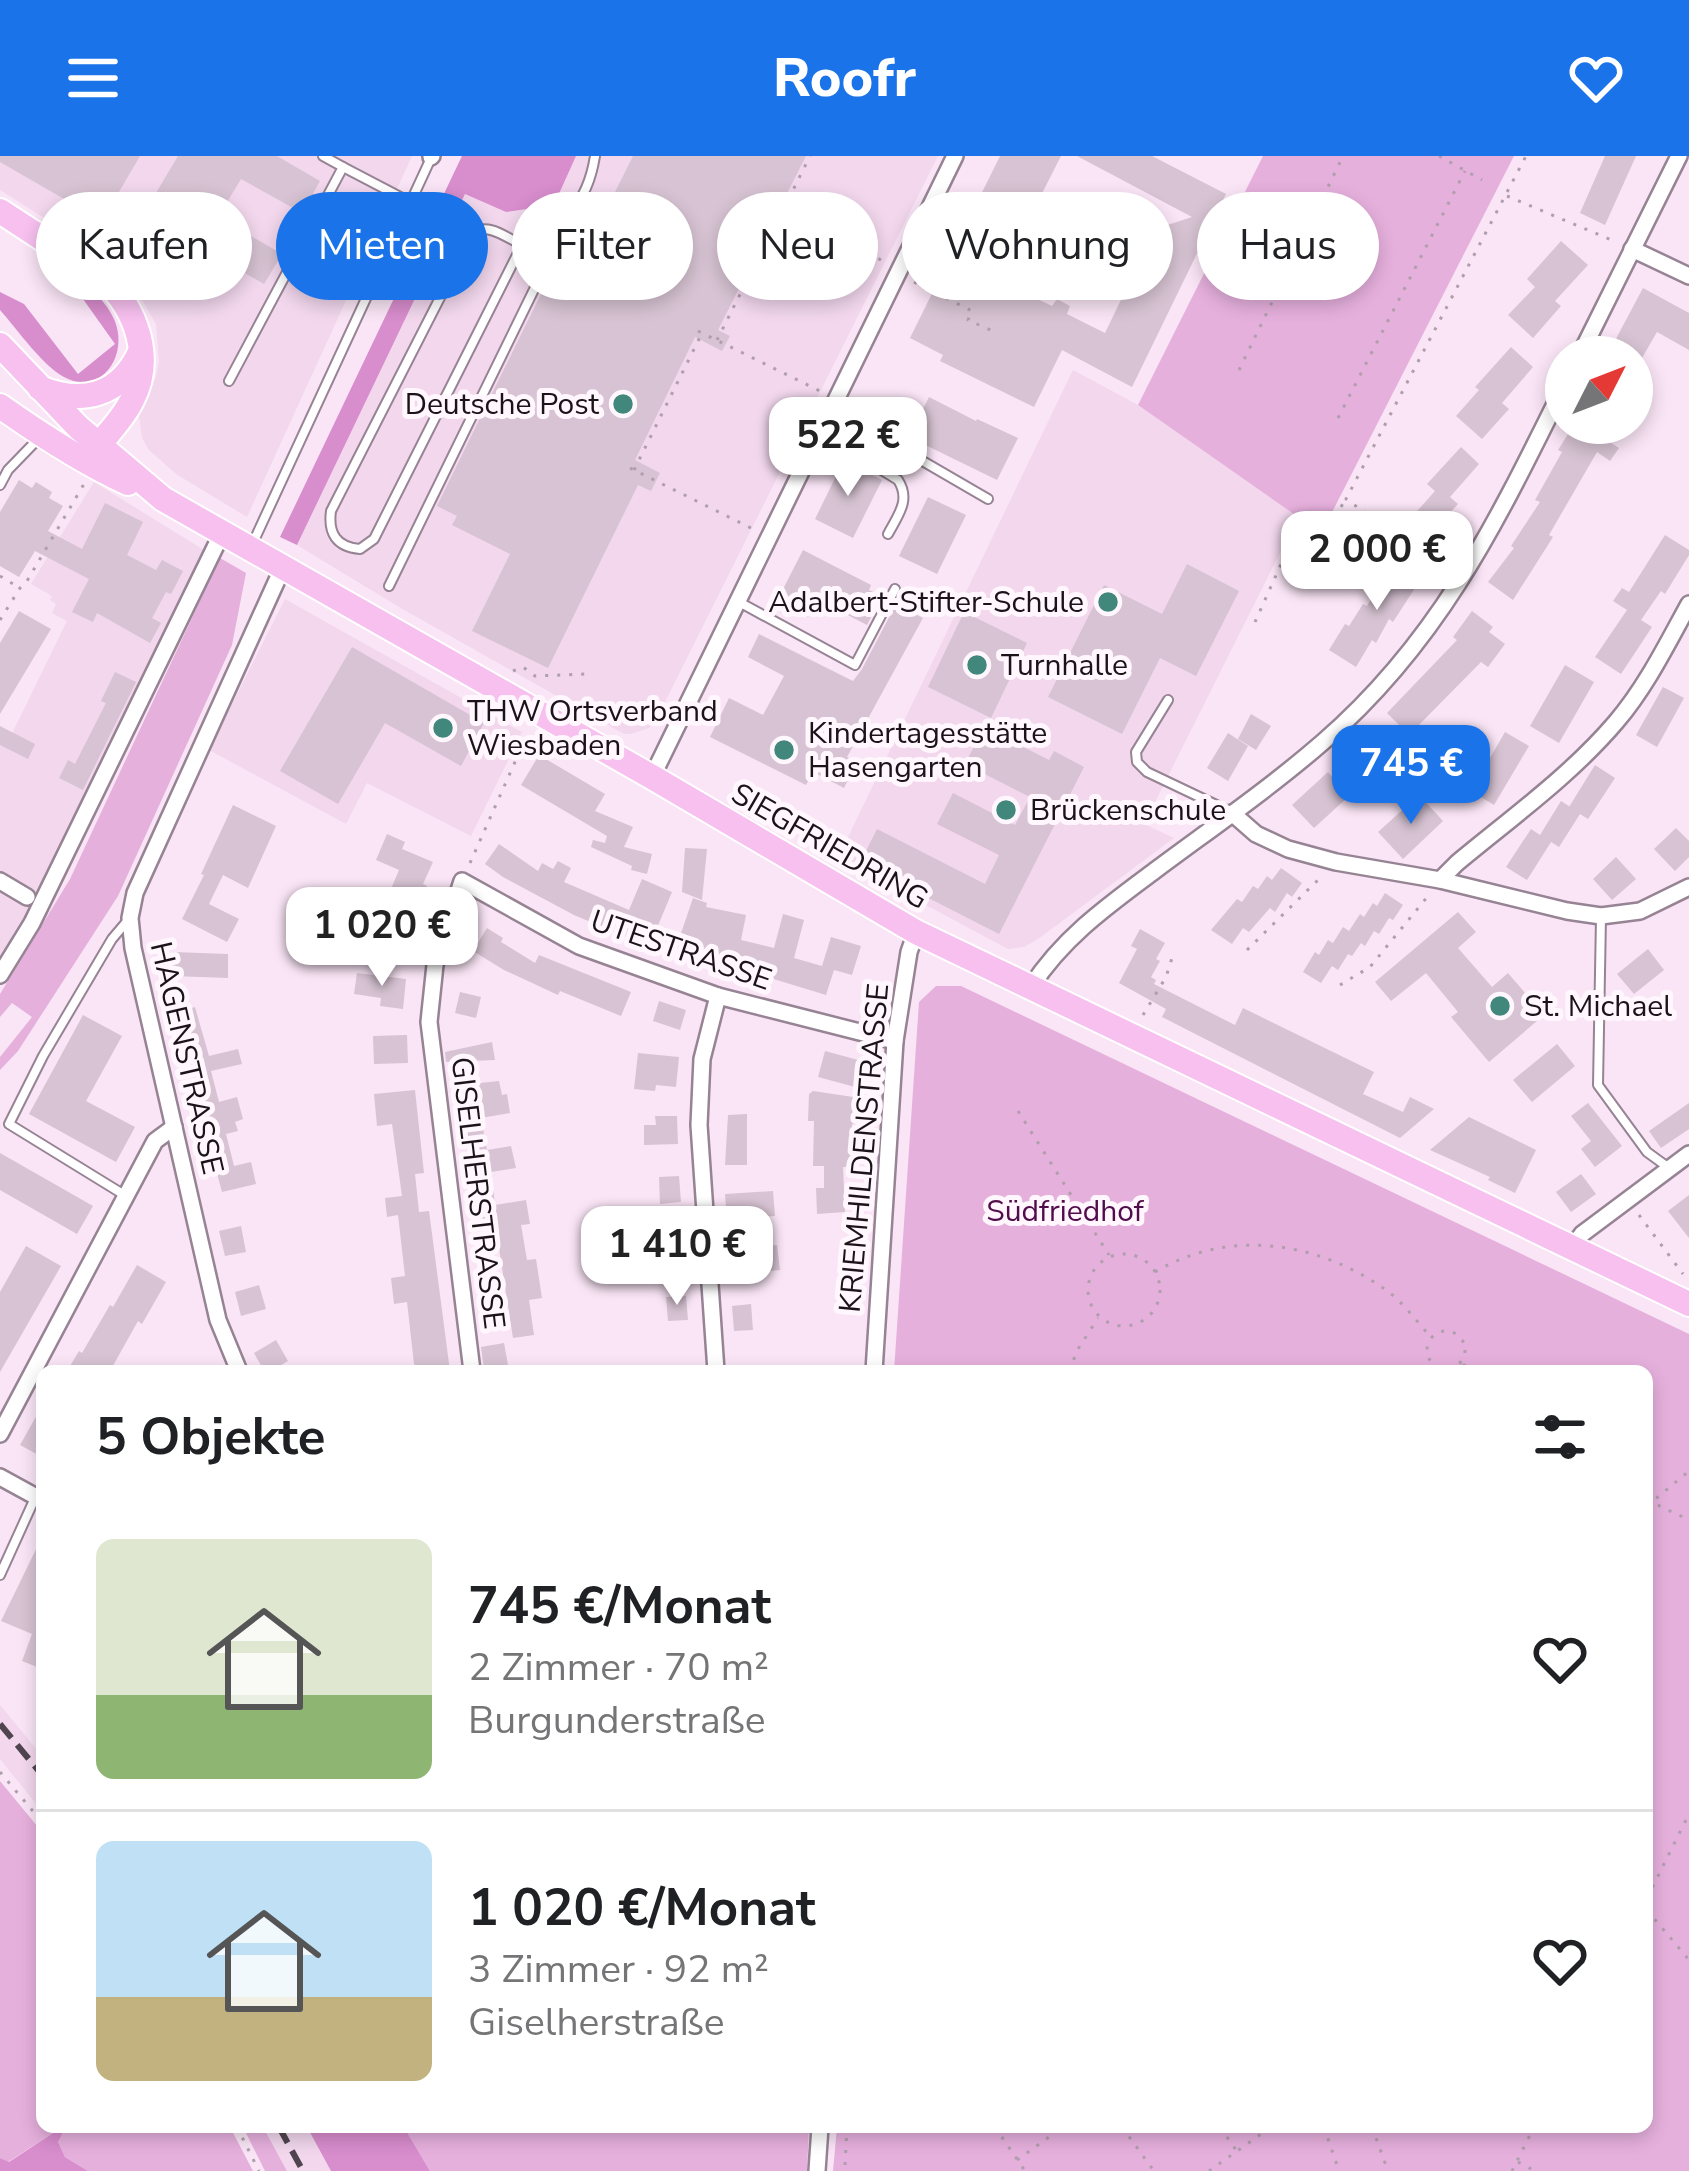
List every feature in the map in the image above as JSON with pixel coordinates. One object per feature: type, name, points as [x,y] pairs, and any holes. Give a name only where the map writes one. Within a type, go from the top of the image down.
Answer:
[{"type":"main road","points":[[0,211],[116,290],[134,318],[142,367],[133,399],[97,457],[41,435],[0,406]]},
{"type":"main road","name":"SIEGFRIEDRING","points":[[0,345],[97,457],[916,932],[1689,1304]]},
{"type":"main road","points":[[38,388],[68,397],[99,393],[125,376],[141,350]]},
{"type":"street","points":[[652,777],[955,156]]},
{"type":"street","points":[[1590,336],[1679,156]]},
{"type":"street","points":[[1633,249],[1689,276]]},
{"type":"street","points":[[1031,987],[1047,963],[1091,919],[1280,778],[1370,698],[1426,633],[1462,581],[1545,425]]},
{"type":"street","points":[[0,975],[32,923],[222,533]]},
{"type":"street","name":"HAGENSTRASSE","points":[[237,1365],[218,1320],[130,918],[135,892],[283,567]]},
{"type":"street","points":[[1440,880],[1575,765],[1618,721],[1689,604]]},
{"type":"street","points":[[1232,813],[1256,834],[1288,849],[1567,911],[1601,916],[1640,911],[1689,887]]},
{"type":"street","points":[[0,881],[27,897]]},
{"type":"street","name":"UTESTRASSE","points":[[462,881],[579,946],[718,996],[895,1041]]},
{"type":"street","name":"GISELHERSTRASSE","points":[[462,881],[435,965],[430,1022],[471,1365]]},
{"type":"street","name":"KRIEMHILDENSTRASSE","points":[[874,1365],[895,1041],[916,932]]},
{"type":"street","points":[[716,1365],[699,1125],[702,1059],[718,996]]},
{"type":"street","points":[[37,1365],[155,1142],[174,1127]]},
{"type":"street","points":[[1572,1248],[1582,1234],[1689,1154]]},
{"type":"street","points":[[0,1434],[36,1367]]},
{"type":"street","points":[[0,1477],[36,1496]]},
{"type":"street","points":[[817,2171],[820,2133]]},
{"type":"lane","points":[[323,156],[391,192]]},
{"type":"lane","points":[[415,192],[431,156]]},
{"type":"lane","points":[[583,192],[596,156]]},
{"type":"lane","points":[[229,382],[344,167]]},
{"type":"lane","points":[[487,228],[523,244],[374,539],[360,549],[345,546],[332,535],[331,511],[473,233],[487,228]]},
{"type":"lane","points":[[251,549],[365,300]]},
{"type":"lane","points":[[389,586],[529,300]]},
{"type":"lane","points":[[834,403],[988,499]]},
{"type":"lane","points":[[820,432],[898,480],[905,490],[905,502],[888,534]]},
{"type":"lane","points":[[0,484],[41,435]]},
{"type":"lane","points":[[738,601],[855,664],[895,589]]},
{"type":"lane","points":[[1168,700],[1136,752],[1136,762],[1147,772],[1232,813]]},
{"type":"lane","points":[[1601,916],[1598,1084],[1647,1152],[1670,1169]]},
{"type":"lane","points":[[127,1196],[9,1124],[48,1047],[112,939],[130,918]]},
{"type":"lane","points":[[0,1575],[36,1504]]},
{"type":"path","points":[[792,192],[810,156]]},
{"type":"path","points":[[1239,370],[1343,156]]},
{"type":"path","points":[[1439,156],[1482,180]]},
{"type":"path","points":[[1255,622],[1300,523],[1326,533],[1346,499],[1526,156]]},
{"type":"path","points":[[1338,418],[1465,171]]},
{"type":"path","points":[[1506,196],[1633,249]]},
{"type":"path","points":[[878,261],[972,310],[968,320],[995,332]]},
{"type":"path","points":[[717,340],[737,300]]},
{"type":"path","points":[[769,537],[632,469],[700,332],[834,403]]},
{"type":"path","points":[[0,620],[97,457]]},
{"type":"path","points":[[1346,499],[1462,581]]},
{"type":"path","points":[[0,577],[20,588]]},
{"type":"path","points":[[507,673],[523,667],[536,676],[586,674]]},
{"type":"path","points":[[462,881],[528,733]]},
{"type":"path","points":[[1246,950],[1336,862]]},
{"type":"path","points":[[1340,985],[1370,967],[1440,880]]},
{"type":"path","points":[[1144,1013],[1172,958]]},
{"type":"path","points":[[1018,1111],[1110,1256]]},
{"type":"path","points":[[1627,1199],[1678,1265],[1688,1287]]},
{"type":"path","points":[[1155,1272],[1208,1249],[1277,1245],[1337,1262],[1389,1292],[1431,1337]]},
{"type":"path","points":[[1110,1256],[1136,1256],[1155,1272],[1160,1297],[1147,1318],[1135,1325],[1110,1324],[1088,1299],[1089,1278],[1110,1256]]},
{"type":"path","points":[[1072,1365],[1099,1316]]},
{"type":"path","points":[[1434,1365],[1426,1350],[1431,1337],[1445,1331],[1459,1335],[1466,1349],[1458,1365]]},
{"type":"path","points":[[1653,1499],[1689,1471]]},
{"type":"path","points":[[1653,1505],[1689,1520]]},
{"type":"path","points":[[0,1772],[36,1815]]},
{"type":"path","points":[[1653,1886],[1689,1814]]},
{"type":"path","points":[[1653,1917],[1689,1960]]},
{"type":"path","points":[[240,2133],[259,2171]]},
{"type":"path","points":[[845,2165],[847,2133]]},
{"type":"path","points":[[999,2133],[1026,2170]]},
{"type":"path","points":[[1017,2160],[1055,2133]]},
{"type":"path","points":[[1126,2133],[1154,2171]]},
{"type":"path","points":[[1224,2133],[1237,2151]]},
{"type":"path","points":[[1209,2171],[1262,2133]]},
{"type":"path","points":[[1326,2133],[1340,2171]]},
{"type":"path","points":[[1374,2133],[1388,2171]]},
{"type":"path","points":[[1512,2171],[1531,2133]]},
{"type":"path","points":[[1517,2162],[1535,2171]]},
{"type":"shaded area","points":[[0,156],[412,156],[396,192],[276,192],[276,300],[346,300],[247,517],[176,474],[149,450],[139,415],[159,362],[156,324],[142,300],[252,300],[252,192],[36,192],[36,213],[0,190]]},
{"type":"shaded area","points":[[462,156],[576,156],[560,192],[512,192],[512,211],[488,204],[488,192],[445,192]]},
{"type":"shaded area","points":[[576,156],[938,156],[920,192],[902,192],[902,228],[878,276],[878,192],[717,192],[717,300],[866,300],[654,724],[631,734],[399,607],[297,545],[414,300],[488,300],[488,204],[512,211],[512,300],[693,300],[693,192],[560,192]]},
{"type":"shaded area","points":[[0,292],[24,304],[78,374],[115,344],[84,300],[101,300],[114,319],[118,333],[115,358],[109,369],[90,381],[64,377],[0,310]]},
{"type":"shaded area","points":[[393,300],[414,300],[297,545],[280,537]]},
{"type":"shaded area","name":"Adalbert-Stifter-Schule","points":[[1073,370],[1138,405],[1298,517],[1144,824],[1174,838],[1038,939],[1008,949],[838,858]]},
{"type":"shaded area","points":[[94,482],[207,552],[29,913],[0,958],[0,736],[9,740],[67,621],[52,613],[56,604],[52,596],[31,584]]},
{"type":"shaded area","points":[[285,599],[522,732],[471,836],[367,783],[346,824],[209,750]]},
{"type":"shaded area","points":[[0,1705],[36,1749],[36,1804],[0,1759]]},
{"type":"shaded area","points":[[53,2133],[63,2133],[58,2142],[65,2157],[88,2171],[0,2171],[0,2158],[9,2162]]},
{"type":"shaded area","points":[[266,2133],[310,2133],[331,2171],[287,2171]]},
{"type":"shaded area","points":[[310,2133],[408,2133],[430,2171],[331,2171]]},
{"type":"green space","points":[[1263,156],[1514,156],[1323,530],[1138,405],[1197,287],[1197,300],[1379,300],[1379,192],[1245,192]]},
{"type":"green space","points":[[220,558],[246,573],[232,645],[118,896],[18,1051],[0,1070],[0,1057],[32,1017],[12,1003],[0,1017],[0,994],[70,879]]},
{"type":"green space","name":"Südfriedhof","points":[[936,986],[961,986],[1689,1334],[1689,2171],[833,2171],[836,2133],[1653,2133],[1653,1365],[894,1365],[919,1002]]},
{"type":"green space","points":[[0,1781],[36,1825],[36,2133],[53,2133],[8,2162],[0,2158]]},
{"type":"green space","points":[[63,2133],[233,2133],[253,2171],[88,2171],[65,2157],[58,2142]]},
{"type":"green space","points":[[246,2133],[266,2133],[287,2171],[265,2171]]},
{"type":"green space","points":[[408,2133],[809,2133],[807,2171],[430,2171]]},
{"type":"building","points":[[0,156],[140,156],[119,192],[52,192],[0,162]]},
{"type":"building","points":[[178,156],[277,156],[320,181],[314,192],[276,192],[276,199],[241,179],[233,192],[157,192]]},
{"type":"building","points":[[633,156],[806,156],[788,192],[717,192],[717,300],[733,300],[718,330],[730,336],[722,351],[695,337],[635,460],[660,473],[651,491],[638,485],[548,668],[472,631],[510,554],[452,525],[457,516],[437,506],[538,300],[693,300],[693,192],[615,192]]},
{"type":"building","points":[[1000,156],[1061,156],[1043,192],[982,192]]},
{"type":"building","points":[[1077,156],[1152,156],[1222,192],[1197,192],[1197,254],[1132,387],[1062,350],[1034,407],[940,361],[943,355],[910,338],[929,300],[1040,300],[1052,306],[1059,300],[1070,306],[1067,314],[1105,333],[1121,300],[1173,300],[1173,223],[1192,217],[1173,207],[1173,192],[1145,192]]},
{"type":"building","points":[[1605,156],[1636,156],[1605,225],[1580,213]]},
{"type":"building","points":[[252,237],[276,251],[276,264],[264,284],[252,277]]},
{"type":"building","points":[[1561,241],[1588,265],[1555,301],[1561,306],[1533,338],[1508,315],[1535,287],[1527,279]]},
{"type":"building","points":[[1643,288],[1689,313],[1689,350],[1657,332],[1653,339],[1617,336]]},
{"type":"building","points":[[1511,347],[1533,367],[1502,403],[1509,409],[1482,439],[1456,416]]},
{"type":"building","points":[[929,397],[1018,438],[997,480],[909,437]]},
{"type":"building","points":[[1562,444],[1619,448],[1610,461],[1597,452],[1549,535],[1553,537],[1513,600],[1488,582],[1540,502],[1535,500],[1562,452],[1558,450]]},
{"type":"building","points":[[1461,447],[1479,464],[1450,497],[1458,504],[1430,535],[1411,518],[1435,491],[1427,484]]},
{"type":"building","points":[[844,460],[882,480],[853,538],[815,519]]},
{"type":"building","points":[[19,480],[32,488],[36,482],[63,506],[48,531],[82,549],[105,503],[143,522],[127,555],[156,570],[162,560],[183,571],[152,618],[161,623],[150,643],[97,613],[93,622],[72,612],[89,579],[35,551],[19,577],[0,566],[0,512]]},
{"type":"building","points":[[928,497],[966,515],[937,574],[899,556]]},
{"type":"building","points":[[1665,535],[1689,550],[1689,555],[1665,594],[1661,591],[1641,620],[1652,627],[1621,674],[1595,657],[1627,610],[1613,601],[1622,588],[1629,592]]},
{"type":"building","points":[[803,550],[871,585],[869,590],[882,596],[867,625],[817,599],[808,617],[777,601]]},
{"type":"building","points":[[1397,558],[1424,574],[1356,667],[1329,650],[1345,624],[1349,626],[1384,583]]},
{"type":"building","points":[[1187,564],[1239,591],[1196,676],[1160,658],[1122,734],[1048,697],[1104,585],[1162,614]]},
{"type":"building","points":[[896,604],[923,618],[847,757],[857,762],[844,788],[813,772],[806,785],[710,737],[729,698],[763,715],[784,676],[748,657],[759,634],[853,681]]},
{"type":"building","points":[[19,611],[51,629],[0,714],[0,643]]},
{"type":"building","points":[[1472,611],[1505,644],[1488,667],[1481,662],[1409,735],[1387,713],[1457,640],[1453,637]]},
{"type":"building","name":"Turnhalle","points":[[964,612],[1027,643],[991,718],[928,687]]},
{"type":"building","points":[[352,647],[484,723],[461,766],[385,723],[338,804],[280,771]]},
{"type":"building","points":[[1565,665],[1594,682],[1559,743],[1530,726]]},
{"type":"building","points":[[115,672],[136,682],[83,790],[59,778],[68,760],[75,764],[106,703],[101,701]]},
{"type":"building","points":[[1663,687],[1684,698],[1657,747],[1636,735]]},
{"type":"building","points":[[1251,714],[1271,726],[1256,750],[1238,739]]},
{"type":"building","points":[[0,726],[35,744],[28,759],[0,745]]},
{"type":"building","points":[[984,727],[1049,760],[1054,751],[1084,767],[999,934],[860,863],[877,829],[985,884],[999,855],[937,824],[953,793],[1015,825],[1030,797],[965,764]]},
{"type":"building","points":[[1505,732],[1529,746],[1494,805],[1471,791]]},
{"type":"building","points":[[1228,733],[1248,746],[1228,781],[1207,768]]},
{"type":"building","points":[[1367,737],[1389,759],[1372,777],[1350,755]]},
{"type":"building","points":[[539,755],[605,794],[595,811],[633,827],[624,847],[652,854],[647,874],[591,847],[593,840],[605,843],[607,836],[521,785]]},
{"type":"building","points":[[1595,765],[1615,778],[1588,819],[1580,814],[1559,847],[1551,842],[1527,880],[1506,867],[1531,829],[1540,835],[1561,801],[1569,806]]},
{"type":"building","points":[[1328,772],[1349,796],[1314,828],[1292,805]]},
{"type":"building","points":[[1419,795],[1443,821],[1403,859],[1378,832]]},
{"type":"building","points":[[233,805],[276,826],[248,888],[223,875],[209,904],[239,919],[227,942],[182,919]]},
{"type":"building","points":[[1676,828],[1689,841],[1689,857],[1675,871],[1654,849]]},
{"type":"building","points":[[387,834],[405,842],[402,849],[433,862],[401,956],[379,948],[395,900],[388,896],[399,870],[376,860]]},
{"type":"building","points":[[499,844],[538,871],[542,863],[553,869],[558,861],[571,868],[564,882],[629,910],[642,879],[672,892],[652,940],[647,939],[645,945],[574,915],[503,877],[485,864]]},
{"type":"building","points":[[685,848],[707,849],[702,900],[682,892]]},
{"type":"building","points":[[1616,857],[1636,879],[1612,900],[1593,879]]},
{"type":"building","points":[[1281,868],[1302,883],[1292,897],[1287,893],[1275,912],[1270,908],[1249,932],[1243,928],[1232,944],[1211,930],[1237,899],[1242,902],[1253,886],[1258,889],[1267,876],[1272,880]]},
{"type":"building","points":[[1385,893],[1403,905],[1379,934],[1374,931],[1338,970],[1332,966],[1321,983],[1303,972],[1315,952],[1319,955],[1328,940],[1333,943],[1343,927],[1349,931],[1360,914],[1364,917]]},
{"type":"building","points":[[693,898],[707,903],[706,907],[746,915],[741,940],[774,948],[783,914],[804,920],[794,958],[822,966],[831,937],[861,946],[852,975],[834,970],[826,995],[760,975],[762,966],[676,948]]},
{"type":"building","points":[[1458,912],[1476,932],[1458,948],[1492,987],[1508,973],[1544,1015],[1489,1062],[1451,1017],[1458,1012],[1426,973],[1391,1001],[1375,982]]},
{"type":"building","points":[[487,928],[535,963],[539,955],[631,992],[621,1016],[560,991],[558,995],[473,951]]},
{"type":"building","points":[[1140,929],[1165,943],[1151,977],[1154,984],[1235,1025],[1243,1008],[1374,1072],[1363,1094],[1403,1112],[1410,1097],[1434,1109],[1400,1138],[1162,1017],[1166,1009],[1119,983],[1137,949],[1131,946]]},
{"type":"building","points":[[1648,949],[1664,970],[1634,994],[1617,974]]},
{"type":"building","points":[[173,952],[228,954],[228,978],[172,976]]},
{"type":"building","points":[[357,973],[406,979],[403,1009],[380,1006],[381,998],[354,994]]},
{"type":"building","points":[[460,992],[481,997],[476,1018],[455,1013]]},
{"type":"building","points":[[659,1001],[686,1010],[680,1030],[653,1021]]},
{"type":"building","points":[[195,1007],[209,1056],[238,1049],[242,1064],[211,1071],[219,1102],[237,1097],[243,1119],[235,1122],[238,1131],[226,1134],[234,1166],[251,1162],[256,1184],[222,1192],[179,1012]]},
{"type":"building","points":[[83,1015],[122,1036],[86,1101],[135,1127],[116,1162],[29,1114]]},
{"type":"building","points":[[407,1035],[408,1063],[374,1064],[373,1036]]},
{"type":"building","points":[[492,1042],[495,1060],[446,1062],[445,1052]]},
{"type":"building","points":[[1557,1044],[1575,1066],[1532,1102],[1513,1080]]},
{"type":"building","points":[[825,1051],[862,1061],[855,1087],[818,1077]]},
{"type":"building","points":[[638,1053],[679,1057],[676,1087],[634,1089]]},
{"type":"building","points":[[499,1081],[510,1113],[481,1118],[487,1150],[511,1146],[516,1168],[491,1172],[495,1205],[526,1200],[530,1224],[521,1225],[527,1260],[536,1259],[542,1298],[529,1300],[534,1335],[513,1338],[496,1229],[475,1232],[471,1208],[476,1208],[466,1154],[470,1153],[460,1103],[465,1102],[462,1085]]},
{"type":"building","points":[[415,1090],[424,1173],[415,1174],[419,1212],[429,1211],[449,1365],[414,1364],[407,1302],[394,1304],[391,1278],[405,1276],[398,1215],[387,1217],[385,1198],[402,1196],[392,1124],[377,1126],[374,1094]]},
{"type":"building","points":[[813,1091],[860,1098],[858,1124],[852,1124],[851,1167],[843,1167],[845,1212],[817,1214],[816,1188],[824,1188],[824,1166],[813,1166],[814,1121],[808,1121]]},
{"type":"building","points":[[1588,1103],[1622,1146],[1595,1167],[1581,1149],[1591,1141],[1571,1116]]},
{"type":"building","points":[[1689,1103],[1689,1129],[1661,1148],[1649,1131]]},
{"type":"building","points":[[747,1114],[747,1165],[725,1165],[728,1115]]},
{"type":"building","points":[[655,1116],[677,1116],[678,1144],[644,1145],[644,1125],[656,1125]]},
{"type":"building","points":[[1469,1117],[1536,1150],[1515,1193],[1430,1150]]},
{"type":"building","points":[[0,1153],[93,1206],[77,1234],[0,1190]]},
{"type":"building","points":[[1581,1174],[1596,1194],[1571,1212],[1556,1192]]},
{"type":"building","points":[[679,1176],[681,1202],[660,1204],[659,1177]]},
{"type":"building","points":[[773,1191],[775,1216],[727,1219],[725,1194]]},
{"type":"building","points":[[1689,1195],[1689,1238],[1668,1211]]},
{"type":"building","points":[[241,1226],[246,1252],[225,1256],[219,1231]]},
{"type":"building","points":[[683,1235],[685,1260],[664,1262],[662,1236]]},
{"type":"building","points":[[777,1245],[780,1270],[731,1275],[729,1249]]},
{"type":"building","points":[[26,1246],[61,1266],[0,1372],[0,1292]]},
{"type":"building","points":[[137,1265],[166,1282],[113,1365],[71,1365],[110,1305],[113,1307]]},
{"type":"building","points":[[259,1285],[266,1309],[241,1316],[235,1292]]},
{"type":"building","points":[[686,1296],[688,1320],[668,1321],[666,1297]]},
{"type":"building","points":[[751,1304],[753,1330],[734,1331],[732,1306]]},
{"type":"building","points":[[276,1340],[288,1361],[261,1365],[254,1353]]},
{"type":"building","points":[[504,1343],[508,1365],[483,1365],[481,1347]]},
{"type":"building","points":[[36,1417],[36,1454],[20,1445]]},
{"type":"building","points":[[36,1549],[36,1667],[22,1661],[32,1634],[1,1621]]},
{"type":"railway","points":[[0,1724],[36,1768]]},
{"type":"railway","points":[[282,2133],[303,2171]]},
{"type":"place","name":"Deutsche Post","points":[[623,404]]},
{"type":"place","name":"Adalbert-Stifter-Schule","points":[[1108,602]]},
{"type":"place","name":"Turnhalle","points":[[977,665]]},
{"type":"place","name":"THW Ortsverband Wiesbaden","points":[[443,728]]},
{"type":"place","name":"Kindertagesstätte Hasengarten","points":[[784,750]]},
{"type":"place","name":"Brückenschule","points":[[1006,810]]},
{"type":"place","name":"St. Michael","points":[[1500,1006]]}]
